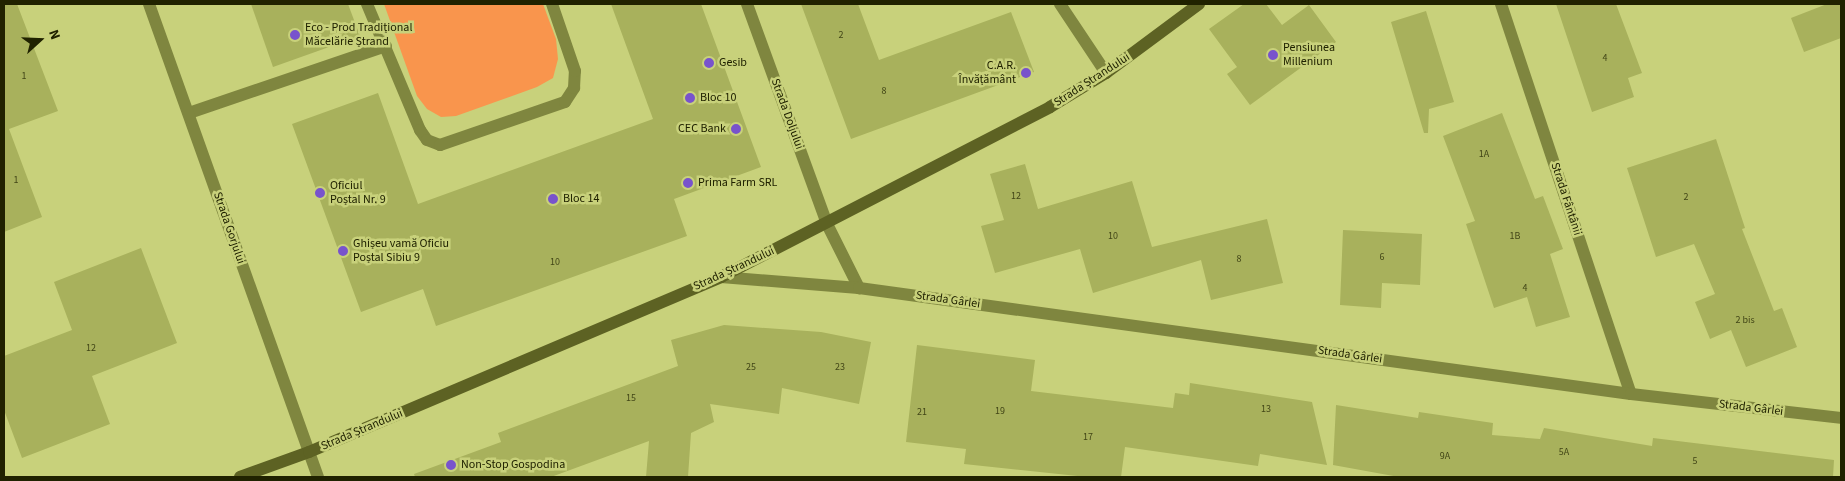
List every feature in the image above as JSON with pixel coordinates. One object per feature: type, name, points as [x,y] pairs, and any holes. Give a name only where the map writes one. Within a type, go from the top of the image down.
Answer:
[{"type":"street","name":"Strada Gorjului","points":[[149,4],[318,477]]},
{"type":"street","points":[[367,4],[420,130],[427,140],[440,145],[564,102],[574,88],[575,71],[552,4]]},
{"type":"street","name":"Strada Doljului","points":[[747,4],[827,224]]},
{"type":"street","points":[[1060,4],[1106,73]]},
{"type":"street","name":"Strada Ștrandului","points":[[240,477],[309,452],[721,277],[827,224],[1050,107],[1106,73],[1199,4]]},
{"type":"street","name":"Strada Fântânii","points":[[1501,4],[1631,394]]},
{"type":"street","points":[[189,113],[386,46]]},
{"type":"street","points":[[827,224],[859,288]]},
{"type":"street","name":"Strada Gârlei","points":[[721,277],[859,288],[1631,394],[1841,418]]},
{"type":"shaded area","points":[[384,4],[543,4],[556,39],[558,59],[553,78],[537,87],[456,116],[441,117],[427,109],[417,96]]},
{"type":"building","points":[[4,4],[17,4],[58,111],[9,129],[42,217],[4,232]]},
{"type":"building","points":[[251,4],[348,4],[360,36],[273,67]]},
{"type":"building","points":[[611,4],[701,4],[761,167],[674,199],[687,236],[436,326],[423,289],[361,312],[292,124],[378,93],[418,204],[653,119]]},
{"type":"building","points":[[801,4],[858,4],[879,60],[1011,12],[1034,72],[851,139]]},
{"type":"building","name":"Pensiunea Millenium","points":[[1244,4],[1266,4],[1282,25],[1309,5],[1336,42],[1250,105],[1227,74],[1237,67],[1209,29]]},
{"type":"building","points":[[1556,4],[1616,4],[1642,73],[1628,78],[1634,97],[1592,112]]},
{"type":"building","points":[[1827,4],[1841,4],[1841,38],[1804,52],[1791,18]]},
{"type":"building","points":[[1426,11],[1454,102],[1429,109],[1428,133],[1424,133],[1391,22]]},
{"type":"building","points":[[1502,113],[1535,199],[1543,196],[1563,249],[1550,254],[1570,317],[1536,327],[1527,297],[1494,308],[1466,224],[1475,221],[1443,136]]},
{"type":"building","points":[[1716,139],[1745,228],[1742,229],[1774,311],[1782,308],[1797,347],[1746,367],[1731,330],[1710,339],[1695,302],[1715,294],[1694,244],[1656,257],[1627,168]]},
{"type":"building","points":[[1025,164],[1038,209],[1132,181],[1152,247],[1267,219],[1283,283],[1211,300],[1201,260],[1093,293],[1080,249],[995,273],[981,226],[1004,220],[990,174]]},
{"type":"building","points":[[1343,230],[1422,234],[1420,285],[1382,283],[1381,308],[1340,305]]},
{"type":"building","points":[[141,248],[177,343],[92,376],[110,424],[22,458],[4,410],[4,356],[72,330],[54,282]]},
{"type":"building","points":[[724,325],[821,332],[871,342],[859,404],[782,388],[779,414],[710,404],[714,422],[691,433],[688,477],[646,477],[649,441],[551,477],[415,477],[414,474],[501,442],[498,433],[678,366],[671,340]]},
{"type":"building","points":[[917,345],[1035,360],[1031,391],[1173,408],[1175,393],[1189,395],[1190,383],[1312,402],[1327,465],[1260,454],[1258,466],[1125,447],[1121,477],[1087,477],[964,464],[966,449],[906,442]]},
{"type":"building","points":[[1336,405],[1418,418],[1419,412],[1493,423],[1492,435],[1540,439],[1544,428],[1652,446],[1653,438],[1834,460],[1833,477],[1399,477],[1333,465]]},
{"type":"place","name":"Eco - Prod Tradițional Măcelărie Ștrand","points":[[295,35]]},
{"type":"place","name":"Pensiunea Millenium","points":[[1273,55]]},
{"type":"place","name":"Gesib","points":[[709,63]]},
{"type":"place","name":"C.A.R. Învățământ","points":[[1026,73]]},
{"type":"place","name":"Bloc 10","points":[[690,98]]},
{"type":"place","name":"CEC Bank","points":[[736,129]]},
{"type":"place","name":"Prima Farm SRL","points":[[688,183]]},
{"type":"place","name":"Oficiul Poștal Nr. 9","points":[[320,193]]},
{"type":"place","name":"Bloc 14","points":[[553,199]]},
{"type":"place","name":"Ghișeu vamă Oficiu Poștal Sibiu 9","points":[[343,251]]},
{"type":"place","name":"Non-Stop Gospodina","points":[[451,465]]}]
